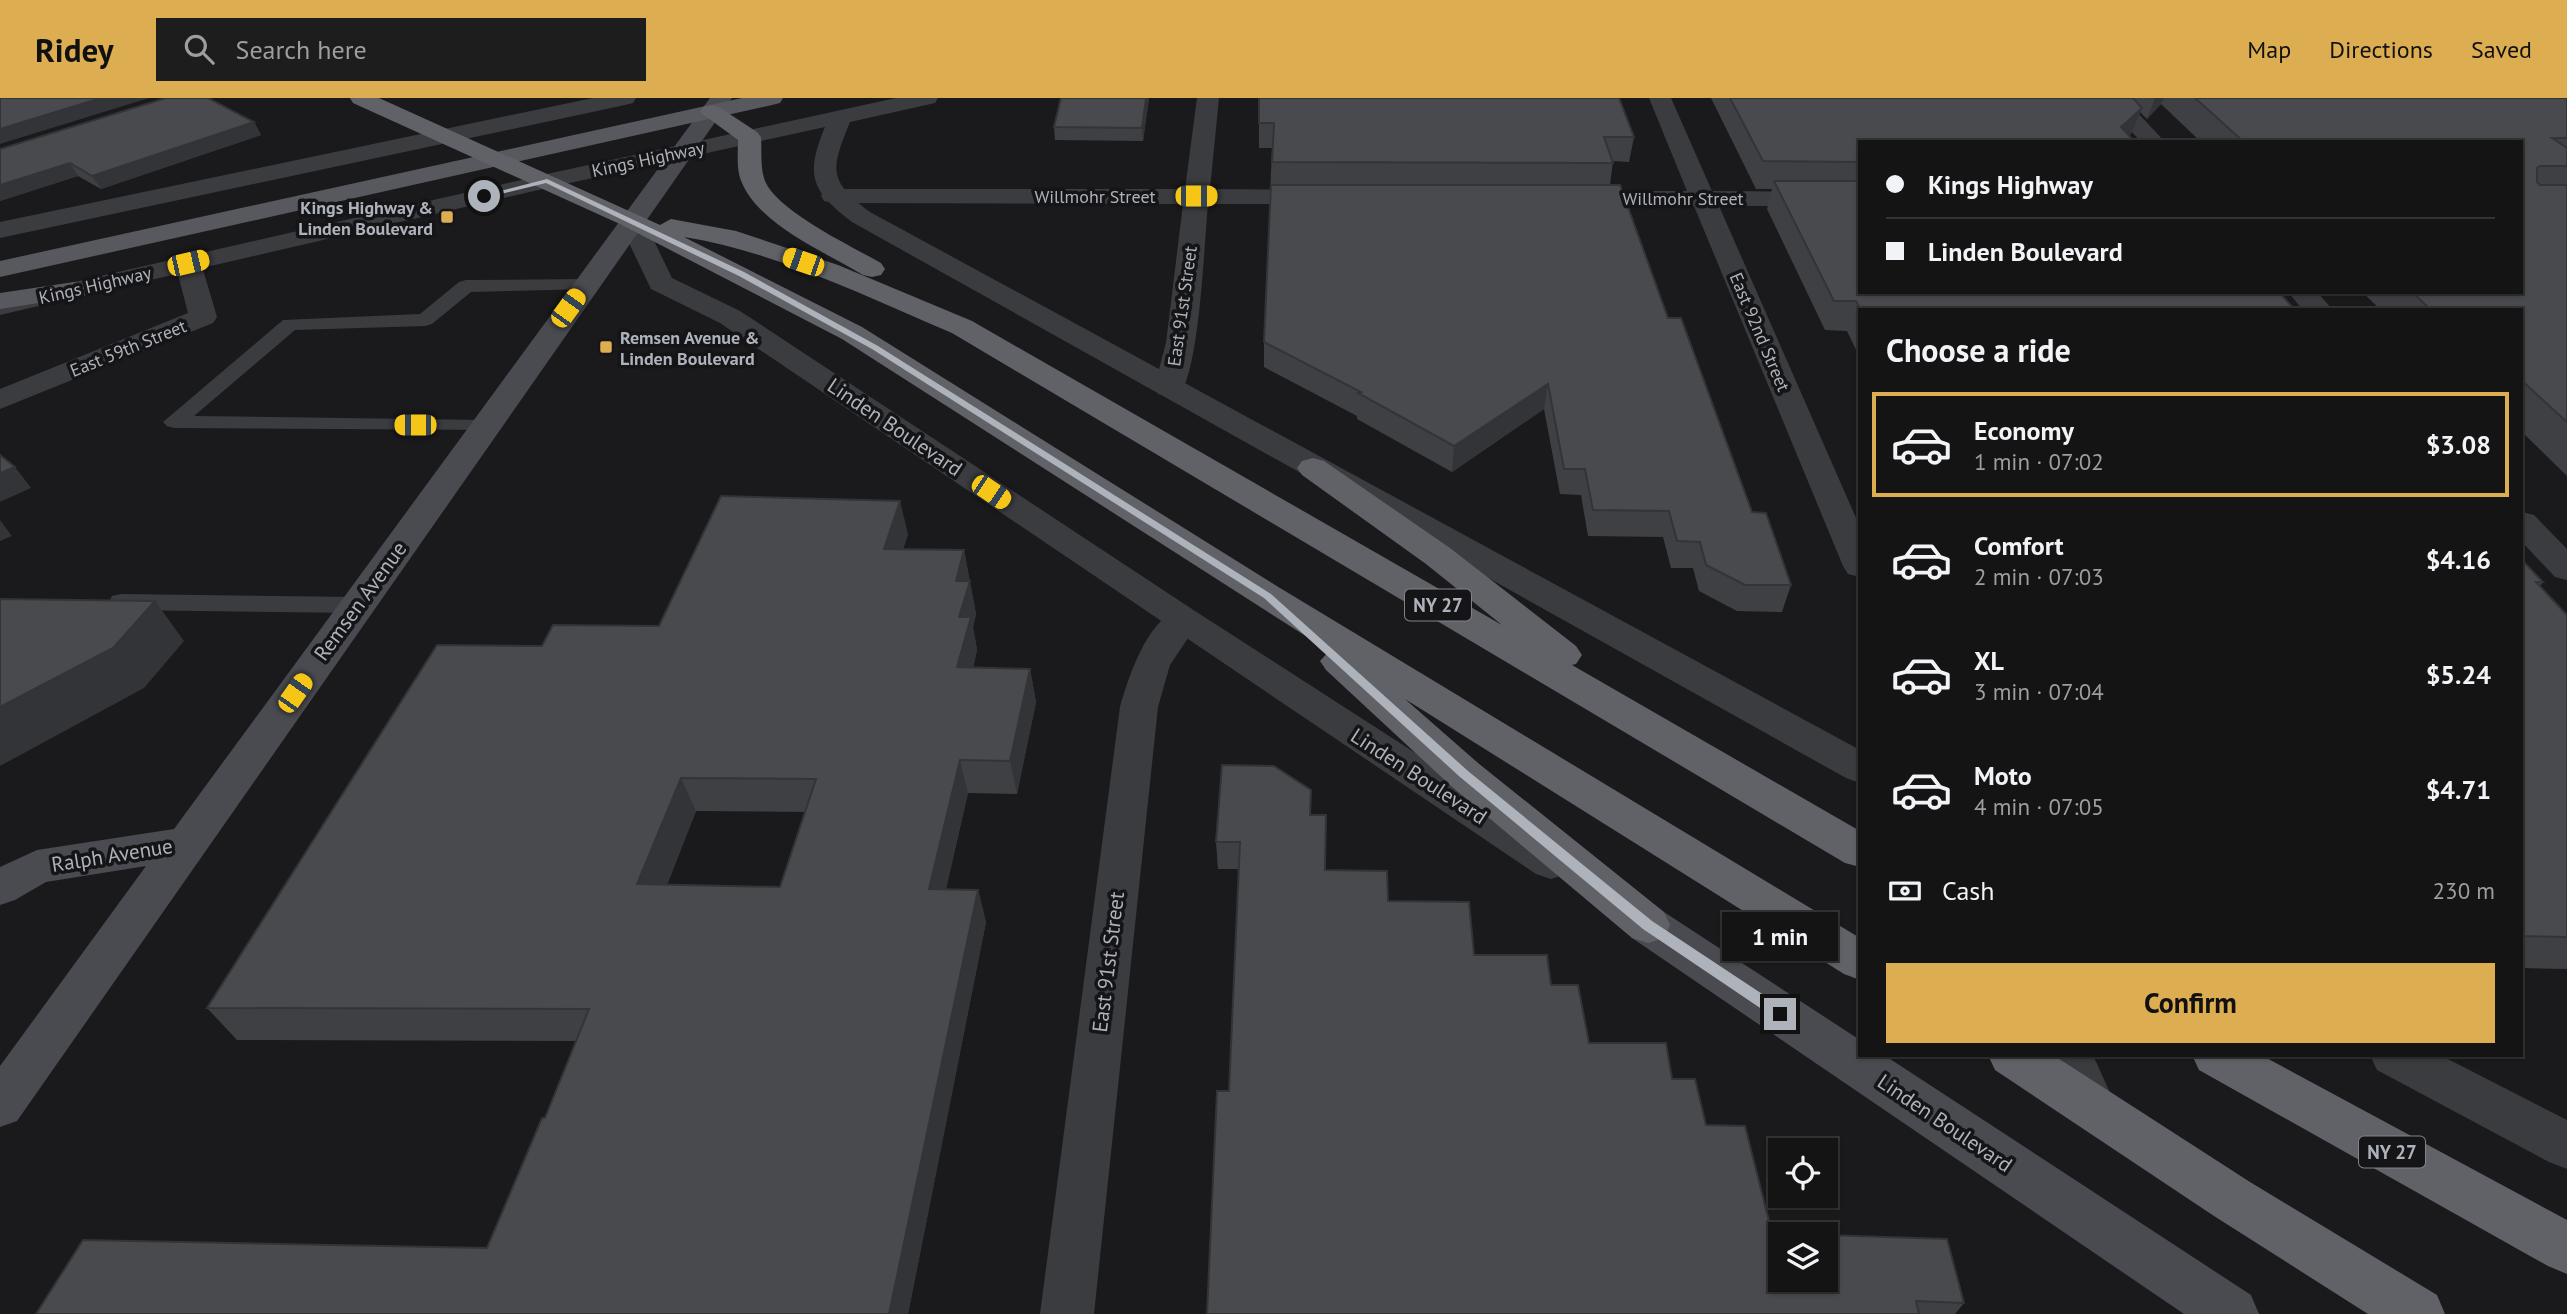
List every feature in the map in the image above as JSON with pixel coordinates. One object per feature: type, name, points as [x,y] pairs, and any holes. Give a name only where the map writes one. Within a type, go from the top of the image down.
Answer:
[{"type":"highway","name":"NY 27","points":[[361,98],[631,220],[852,333],[1267,596],[1858,960]]},
{"type":"highway","points":[[716,105],[749,137],[753,183],[763,198],[781,214],[962,327]]},
{"type":"highway","name":"NY 27","points":[[631,220],[727,236],[828,271],[962,327],[1858,851]]},
{"type":"highway","points":[[1313,468],[1438,555],[1665,737]]},
{"type":"highway","points":[[1267,596],[1464,774],[1648,925]]},
{"type":"highway","points":[[2015,1057],[2232,1199],[2418,1314]]},
{"type":"highway","name":"NY 27","points":[[2220,1057],[2567,1248]]},
{"type":"main road","name":"Kings Highway","points":[[0,269],[498,158],[716,105],[772,98]]},
{"type":"main road","name":"Remsen Avenue","points":[[0,1105],[631,220],[716,105]]},
{"type":"main road","points":[[0,301],[74,290]]},
{"type":"main road","name":"Ralph Avenue","points":[[0,888],[37,867],[188,843]]},
{"type":"main road","name":"Linden Boulevard","points":[[1648,925],[2174,1291],[2232,1314]]},
{"type":"street","points":[[0,230],[444,134],[625,98]]},
{"type":"street","name":"Kings Highway","points":[[0,307],[547,181],[927,98]]},
{"type":"street","name":"East 91st Street","points":[[1169,388],[1180,343],[1208,98]]},
{"type":"street","name":"East 92nd Street","points":[[1660,98],[1858,561]]},
{"type":"street","points":[[2112,98],[2152,140]]},
{"type":"street","points":[[840,118],[824,164],[826,186],[834,196],[861,217],[1858,767]]},
{"type":"street","name":"Willmohr Street","points":[[834,196],[1341,197]]},
{"type":"street","name":"Willmohr Street","points":[[1549,198],[1858,199]]},
{"type":"street","name":"Linden Boulevard","points":[[631,220],[661,283],[696,298],[741,324],[1182,620],[1648,925]]},
{"type":"street","name":"East 59th Street","points":[[0,400],[203,317],[188,263]]},
{"type":"street","points":[[2304,294],[2317,308]]},
{"type":"street","points":[[2523,523],[2567,569]]},
{"type":"street","name":"East 91st Street","points":[[1067,1314],[1139,707],[1152,663],[1182,620]]},
{"type":"street","points":[[2070,1057],[2091,1106]]},
{"type":"street","points":[[2398,1057],[2567,1146]]},
{"type":"lane","points":[[486,426],[174,422],[290,324],[425,320],[466,286],[585,285]]},
{"type":"lane","points":[[96,602],[358,605]]},
{"type":"building","points":[[0,98],[101,98],[0,129]]},
{"type":"building","points":[[166,98],[208,98],[254,122],[92,176],[70,163],[0,185],[0,149]]},
{"type":"building","points":[[1061,98],[1146,98],[1142,128],[1054,127]]},
{"type":"building","points":[[1259,98],[1619,98],[1634,137],[1604,137],[1613,163],[1272,162],[1274,123],[1259,123]]},
{"type":"building","points":[[1730,98],[2133,98],[2142,108],[2121,127],[2133,140],[1858,140],[1858,162],[1763,161]]},
{"type":"building","points":[[2195,98],[2567,98],[2567,138],[2552,138],[2567,148],[2567,166],[2540,166],[2537,168],[2537,182],[2540,185],[2567,185],[2567,422],[2523,382],[2523,308],[2429,308],[2414,294],[2523,294],[2523,140],[2242,140]]},
{"type":"building","points":[[1774,181],[1858,181],[1858,294],[2281,294],[2293,308],[1860,308],[1856,301],[1834,301]]},
{"type":"building","points":[[1271,185],[1620,185],[1668,318],[1681,318],[1752,512],[1766,513],[1791,585],[1745,585],[1706,565],[1700,542],[1677,541],[1669,511],[1593,510],[1585,469],[1564,469],[1548,384],[1454,446],[1358,393],[1361,392],[1264,342]]},
{"type":"building","points":[[0,455],[15,467],[0,473]]},
{"type":"building","points":[[721,496],[900,501],[884,549],[964,550],[956,581],[970,581],[959,617],[971,617],[957,667],[1030,669],[1010,761],[960,760],[929,889],[978,890],[889,1314],[36,1314],[83,1240],[487,1248],[542,1118],[545,1118],[589,1009],[207,1008],[437,645],[542,646],[553,625],[659,626]],"holes":[[[681,778],[816,779],[780,887],[637,884]]]},
{"type":"building","points":[[2523,561],[2543,582],[2536,582],[2567,615],[2567,937],[2523,936]]},
{"type":"building","points":[[0,599],[155,601],[113,648],[0,707]]},
{"type":"building","points":[[1222,765],[1274,766],[1311,790],[1310,815],[1326,815],[1325,870],[1387,871],[1388,901],[1469,902],[1474,955],[1547,955],[1551,985],[1578,985],[1589,1043],[1666,1043],[1672,1079],[1695,1079],[1706,1125],[1745,1126],[1769,1222],[1768,1292],[1838,1292],[1838,1235],[1947,1239],[1964,1303],[1916,1301],[1919,1314],[1207,1314],[1217,1091],[1229,1091],[1240,842],[1216,842]]},
{"type":"place","name":"Kings Highway & Linden Boulevard","points":[[447,217]]},
{"type":"place","name":"Remsen Avenue & Linden Boulevard","points":[[606,347]]},
{"type":"route","points":[[484,196],[547,181],[741,274],[852,333],[1267,596],[1464,774],[1648,925],[1780,1014]]}]
